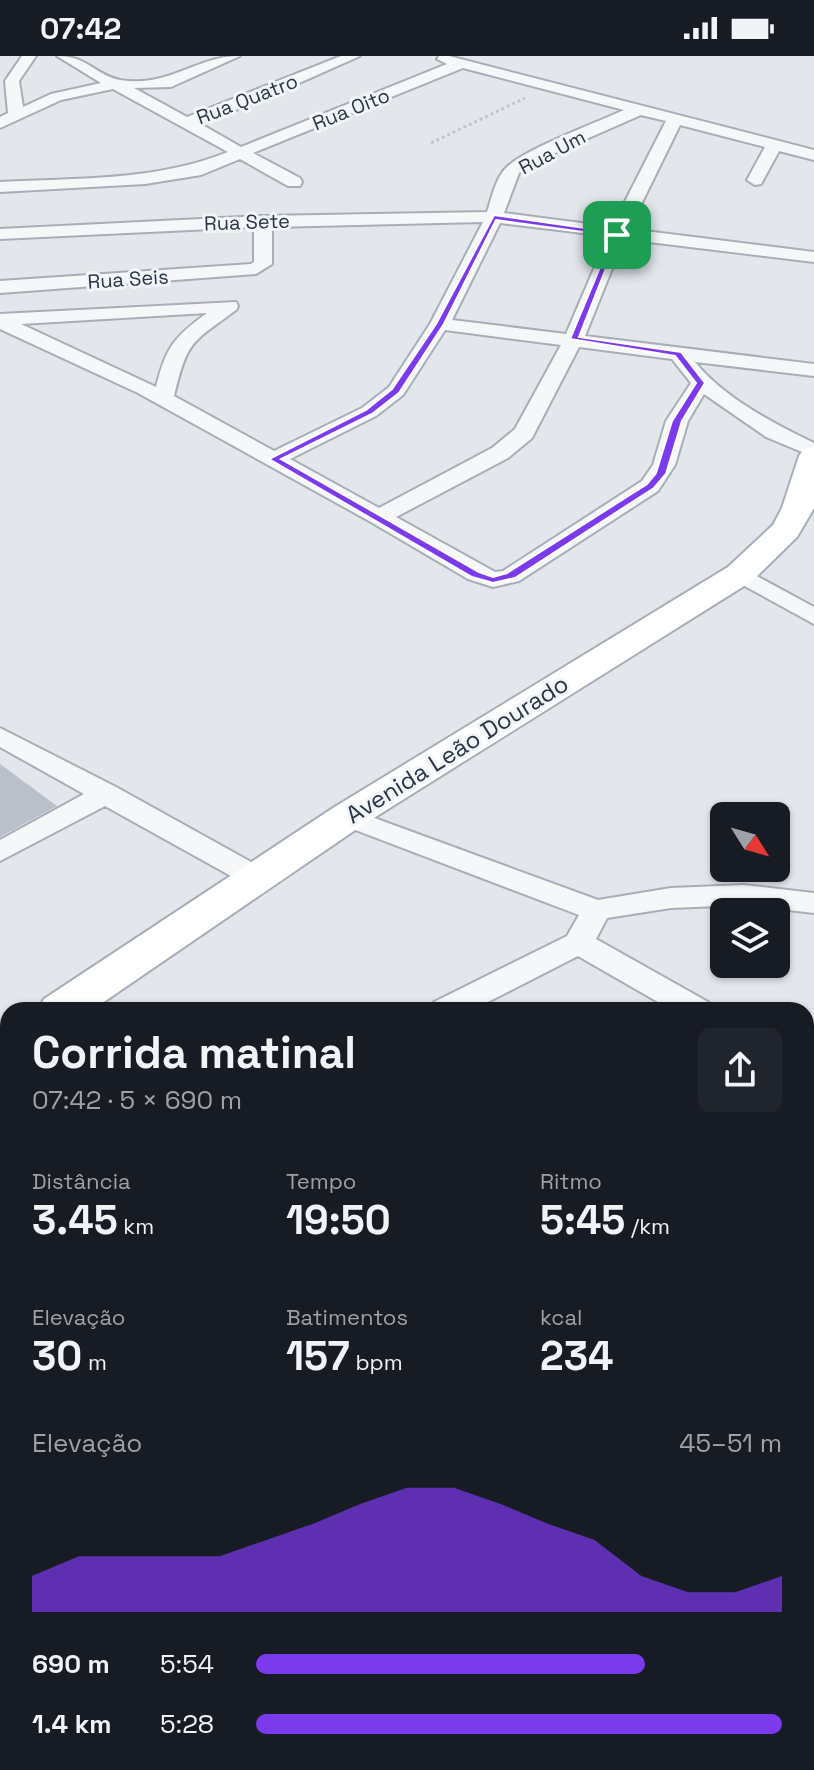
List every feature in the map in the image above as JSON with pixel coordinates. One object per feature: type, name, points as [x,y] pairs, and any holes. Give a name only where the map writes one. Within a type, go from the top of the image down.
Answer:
[{"type":"main road","name":"Avenida Leão Dourado","points":[[72,1002],[347,817],[740,574],[806,512],[814,454]]},
{"type":"street","points":[[0,65],[21,56]]},
{"type":"street","points":[[16,114],[12,81],[29,56]]},
{"type":"street","points":[[64,56],[294,182]]},
{"type":"street","points":[[0,123],[56,97],[115,84],[159,84],[233,56]]},
{"type":"street","name":"Rua Quatro","points":[[185,123],[247,101],[353,56]]},
{"type":"street","points":[[433,56],[814,155]]},
{"type":"street","name":"Rua Oito","points":[[0,187],[178,175],[241,154],[461,64]]},
{"type":"street","name":"Rua Um","points":[[274,459],[369,412],[396,391],[440,324],[494,217],[505,183],[513,170],[553,148],[636,111]]},
{"type":"street","points":[[379,517],[516,442],[574,339],[617,235],[674,121]]},
{"type":"street","points":[[755,180],[774,145]]},
{"type":"street","name":"Rua Sete","points":[[0,234],[263,221],[494,217],[617,235],[814,257]]},
{"type":"street","name":"Rua Seis","points":[[0,287],[256,269],[263,264],[263,221]]},
{"type":"street","points":[[0,321],[229,306],[184,339],[174,356],[163,398]]},
{"type":"street","points":[[0,321],[163,398],[483,578],[500,580],[511,576],[650,486],[664,465],[677,421],[701,383]]},
{"type":"street","points":[[440,324],[814,370]]},
{"type":"street","points":[[678,354],[701,383],[774,432],[814,454]]},
{"type":"street","points":[[740,574],[814,617]]},
{"type":"street","points":[[2,739],[259,879]]},
{"type":"street","points":[[0,852],[106,793]]},
{"type":"street","points":[[347,817],[596,910],[671,898],[744,895],[814,903]]},
{"type":"street","points":[[461,1002],[579,943],[596,910]]},
{"type":"street","points":[[579,943],[683,1002]]},
{"type":"path","points":[[431,143],[547,87]]},
{"type":"building","points":[[0,764],[57,806],[0,837]]},
{"type":"route","points":[[494,217],[617,235],[574,339],[678,354],[701,383],[677,421],[661,474],[650,486],[603,518],[511,576],[493,580],[483,578],[274,459],[369,412],[396,391],[440,324],[494,217]]}]
